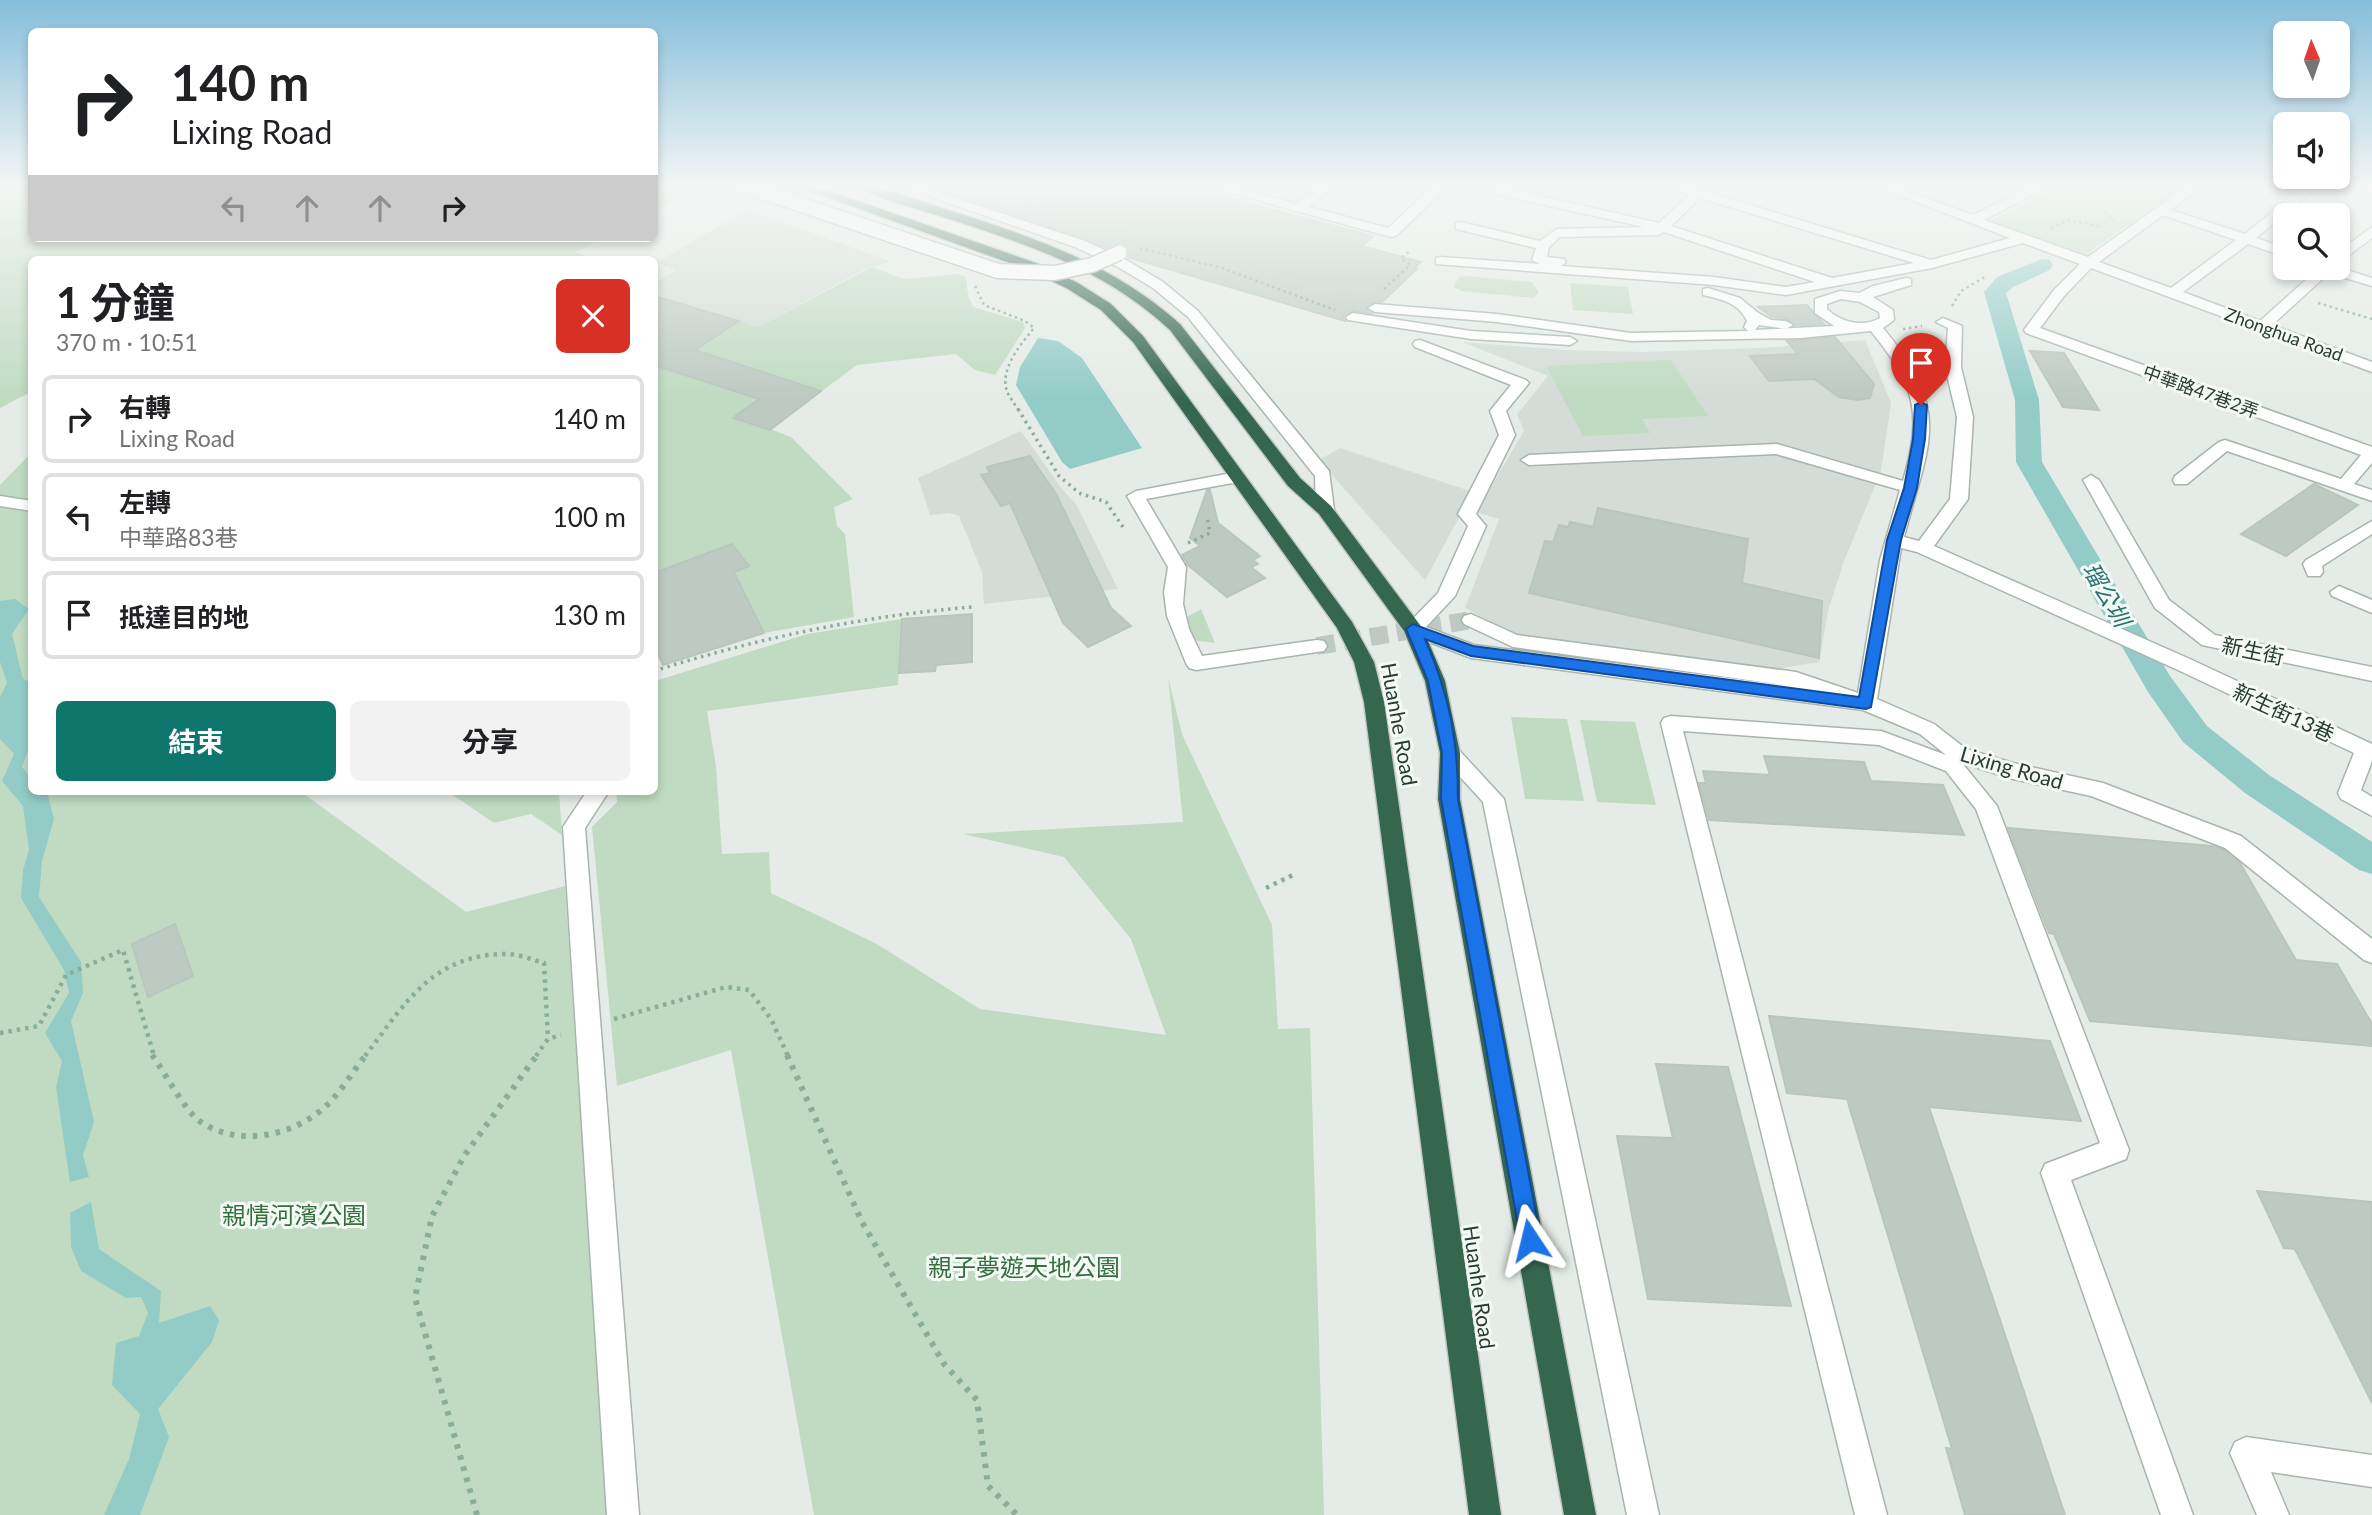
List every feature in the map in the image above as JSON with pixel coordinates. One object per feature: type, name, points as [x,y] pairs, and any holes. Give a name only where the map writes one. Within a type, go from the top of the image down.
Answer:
[{"type":"highway","name":"Huanhe Road","points":[[1004,257],[1034,267],[1073,286],[1107,307],[1138,339],[1345,626],[1364,662],[1374,702],[1485,1515]]},
{"type":"highway","name":"Huanhe Road","points":[[1070,257],[1124,283],[1154,306],[1175,327],[1294,482],[1325,510],[1413,629],[1435,681],[1450,753],[1449,799],[1580,1515]]},
{"type":"street","points":[[954,257],[998,271],[1055,273],[1092,265],[1111,257]]},
{"type":"street","points":[[1107,257],[1158,285],[1193,314],[1323,475],[1325,510]]},
{"type":"street","points":[[1540,257],[1539,260],[1679,270],[1714,281]]},
{"type":"street","points":[[1754,257],[1833,282]]},
{"type":"street","points":[[1908,257],[1932,264]]},
{"type":"street","points":[[1441,261],[1714,281],[1786,291],[1958,257]]},
{"type":"street","points":[[1861,297],[1878,289],[2004,257]]},
{"type":"street","name":"Zhonghua Road","points":[[2075,257],[2372,367]]},
{"type":"street","points":[[2090,262],[2097,257]]},
{"type":"street","points":[[2173,293],[2223,257]]},
{"type":"street","name":"中華路47巷2弄","points":[[2090,262],[2059,293],[2031,330],[2372,452]]},
{"type":"street","points":[[2350,275],[2372,282]]},
{"type":"street","points":[[2262,327],[2315,280]]},
{"type":"street","points":[[1353,317],[1471,335],[1576,342],[1618,336],[1735,336],[1824,332],[1868,327],[1887,320],[1888,316],[1880,305],[1861,297],[1840,295],[1823,299],[1708,292],[1736,301],[1768,324],[1781,326],[1838,322],[1868,327],[1911,378],[1921,405],[1919,439],[1910,488],[1894,540],[1866,704],[1797,679],[1513,641],[1471,620]]},
{"type":"street","points":[[1823,299],[1818,306],[1820,310],[1838,322]]},
{"type":"street","points":[[1375,308],[1497,318],[1618,336]]},
{"type":"street","points":[[1735,336],[1749,330],[1754,321],[1752,315]]},
{"type":"street","points":[[1923,548],[1959,499],[1965,417],[1953,367],[1955,326],[1943,322]]},
{"type":"street","points":[[1413,629],[1446,596],[1476,526],[1467,514],[1507,435],[1498,411],[1521,383],[1420,344]]},
{"type":"street","points":[[2181,480],[2225,445],[2372,496]]},
{"type":"street","points":[[1529,460],[1777,449],[1910,488]]},
{"type":"street","points":[[2345,485],[2372,452]]},
{"type":"street","points":[[1237,477],[1136,496],[1177,567],[1171,585],[1172,600],[1185,645],[1196,663],[1317,646]]},
{"type":"street","name":"新生街","points":[[2091,480],[2162,604],[2209,640],[2372,674]]},
{"type":"street","points":[[0,501],[28,505]]},
{"type":"street","points":[[2314,572],[2312,564],[2372,526]]},
{"type":"street","name":"新生街13巷","points":[[1894,540],[1923,548],[2369,752],[2349,793],[2372,808]]},
{"type":"street","points":[[2339,592],[2372,607]]},
{"type":"street","name":"Lixing Road","points":[[1413,629],[1471,651],[1866,704],[1927,729],[1959,754],[2013,771],[2095,789],[2233,842],[2372,953]]},
{"type":"street","points":[[2179,663],[2209,640]]},
{"type":"street","points":[[1871,1515],[1671,723],[1881,738],[1953,765],[1986,806],[2116,1150],[2055,1173],[2177,1515]]},
{"type":"street","name":"Huanhe Road","points":[[1450,753],[1493,799],[1643,1515]]},
{"type":"street","points":[[595,795],[574,827],[623,1515]]},
{"type":"street","points":[[2273,1515],[2246,1452],[2372,1471]]},
{"type":"path","points":[[1180,257],[1222,268],[1353,317],[1410,264],[1401,258],[1403,257]]},
{"type":"path","points":[[2297,297],[2372,319]]},
{"type":"path","points":[[1022,342],[1004,383],[1059,476],[1079,493],[1106,502],[1123,527]]},
{"type":"path","points":[[1168,552],[1210,533],[1207,517]]},
{"type":"path","points":[[658,670],[709,652],[786,633],[913,611],[972,607]]},
{"type":"path","points":[[1266,888],[1295,874]]},
{"type":"path","points":[[0,1032],[39,1027],[66,975],[122,950],[152,1054],[196,1119],[223,1135],[260,1138],[293,1126],[327,1106],[419,986],[451,965],[509,954],[544,962],[548,1039]]},
{"type":"path","points":[[614,1019],[726,987],[749,990],[771,1019],[862,1222],[944,1364],[977,1400],[988,1486],[1017,1515]]},
{"type":"path","points":[[477,1515],[415,1298],[432,1216],[464,1156],[548,1039],[574,1031]]},
{"type":"shaded area","points":[[667,257],[878,257],[890,261],[863,270],[758,327],[658,297],[658,281],[676,270],[658,262]]},
{"type":"shaded area","points":[[1865,340],[1891,403],[1881,471],[1843,564],[1828,611],[1819,662],[1770,670],[1521,637],[1465,608],[1499,519],[1476,512],[1524,431],[1517,414],[1548,376],[1462,342],[1565,350],[1643,352],[1761,348]]},
{"type":"shaded area","points":[[1021,431],[1062,489],[1076,504],[1118,589],[984,604],[982,572],[959,516],[949,513],[930,515],[918,478]]},
{"type":"shaded area","points":[[1340,448],[1473,492],[1425,580],[1319,460]]},
{"type":"green space","points":[[0,257],[28,257],[28,394],[0,408]]},
{"type":"green space","points":[[872,267],[904,279],[958,274],[966,277],[968,295],[973,307],[1023,322],[1025,328],[995,375],[975,370],[956,354],[857,365],[770,429],[791,437],[853,499],[834,507],[837,526],[845,534],[854,617],[764,633],[735,572],[749,566],[732,544],[658,572],[658,297],[758,327]]},
{"type":"green space","points":[[1466,276],[1532,282],[1539,292],[1534,298],[1461,291],[1454,287],[1458,278]]},
{"type":"green space","points":[[1570,283],[1628,287],[1633,314],[1573,310]]},
{"type":"green space","points":[[1671,360],[1708,416],[1642,419],[1650,433],[1583,436],[1546,366]]},
{"type":"green space","name":"親情河濱公園","points":[[28,456],[28,795],[305,795],[466,912],[565,886],[608,1515],[0,1515],[0,485]]},
{"type":"green space","points":[[1201,609],[1215,643],[1198,641],[1186,635],[1182,625],[1187,617]]},
{"type":"green space","name":"親子夢遊天地公園","points":[[902,619],[898,685],[707,711],[716,766],[722,854],[769,852],[771,893],[877,944],[980,1009],[1166,1035],[1131,939],[1064,857],[963,834],[1183,822],[1168,677],[1182,734],[1272,925],[1278,1029],[1310,1028],[1324,1515],[814,1515],[731,1050],[617,1086],[592,827],[617,802],[616,795],[658,795],[658,680],[807,634]]},
{"type":"green space","points":[[1511,717],[1567,719],[1584,801],[1525,799]]},
{"type":"green space","points":[[1580,720],[1635,722],[1656,805],[1597,802]]},
{"type":"green space","points":[[453,795],[559,795],[562,835],[531,814],[494,823]]},
{"type":"water","points":[[1038,338],[1058,341],[1082,358],[1142,448],[1070,469],[1062,462],[1016,385],[1020,367]]},
{"type":"water","points":[[15,599],[28,608],[12,634],[23,679],[28,681],[28,751],[22,767],[28,774],[28,795],[48,795],[54,819],[42,861],[39,897],[81,962],[83,993],[71,1021],[94,1122],[83,1155],[89,1177],[70,1182],[56,1087],[62,1061],[45,1033],[69,993],[64,970],[21,898],[23,870],[29,850],[23,806],[2,781],[14,754],[0,739],[0,697],[7,683],[0,662],[0,601]]},
{"type":"water","points":[[91,1202],[99,1249],[161,1291],[159,1323],[210,1306],[219,1320],[212,1342],[158,1409],[169,1437],[140,1515],[104,1515],[129,1459],[140,1414],[112,1385],[116,1343],[139,1336],[148,1313],[141,1297],[126,1298],[81,1271],[71,1247],[70,1213]]},
{"type":"building","points":[[1127,257],[1401,257],[1421,262],[1382,302],[1367,306],[1366,309],[1370,313],[1352,311],[1343,316],[1345,321]]},
{"type":"building","points":[[658,297],[739,321],[695,350],[821,391],[770,430],[733,418],[759,399],[658,366]]},
{"type":"building","points":[[1807,305],[1824,324],[1795,325],[1787,319],[1772,317],[1758,307]]},
{"type":"building","points":[[1835,337],[1874,384],[1870,398],[1858,400],[1839,397],[1814,379],[1769,381],[1750,356],[1798,354],[1787,341]]},
{"type":"building","points":[[2030,351],[2064,353],[2099,410],[2063,407]]},
{"type":"building","points":[[1030,456],[1056,494],[1111,608],[1131,626],[1088,647],[1063,623],[1010,503],[1001,506],[981,475],[990,473],[987,467]]},
{"type":"building","points":[[2314,484],[2358,505],[2286,556],[2241,534]]},
{"type":"building","points":[[1207,490],[1210,490],[1218,523],[1260,556],[1253,560],[1258,564],[1251,567],[1265,578],[1227,597],[1188,565],[1182,555],[1200,546],[1190,538]]},
{"type":"building","points":[[1598,508],[1748,539],[1742,583],[1822,601],[1819,658],[1529,593],[1545,541],[1553,542],[1559,525],[1568,527],[1570,522],[1593,527]]},
{"type":"building","points":[[732,544],[749,566],[734,572],[764,633],[663,665],[658,654],[658,572]]},
{"type":"building","points":[[972,614],[972,662],[936,665],[935,671],[899,673],[902,619]]},
{"type":"building","points":[[1764,756],[1864,762],[1871,781],[1943,785],[1964,835],[1709,820],[1699,783],[1706,783],[1703,771],[1770,775]]},
{"type":"building","points":[[2008,828],[2212,846],[2224,850],[2240,863],[2296,960],[2337,964],[2372,1024],[2372,1046],[2090,1021],[2054,934],[2049,933]]},
{"type":"building","points":[[175,924],[193,976],[148,997],[132,944]]},
{"type":"building","points":[[1769,1016],[2050,1041],[2081,1121],[1929,1107],[2065,1515],[1965,1515],[1946,1448],[1952,1449],[1847,1099],[1787,1093]]},
{"type":"building","points":[[1656,1064],[1728,1067],[1791,1306],[1648,1299],[1617,1136],[1673,1138]]},
{"type":"building","points":[[2257,1191],[2372,1202],[2372,1403],[2295,1249],[2284,1248]]},
{"type":"waterway","name":"瑠公圳","points":[[2042,265],[2005,282],[1995,292],[2027,400],[2029,462],[2159,684],[2195,734],[2257,784],[2372,860]]},
{"type":"tunnel","points":[[1189,257],[1375,308]]},
{"type":"tunnel","points":[[1317,646],[1471,620]]},
{"type":"route","points":[[1530,1240],[1449,799],[1450,753],[1435,681],[1413,629],[1471,651],[1866,704],[1894,540],[1910,488],[1919,439],[1921,405]]}]
